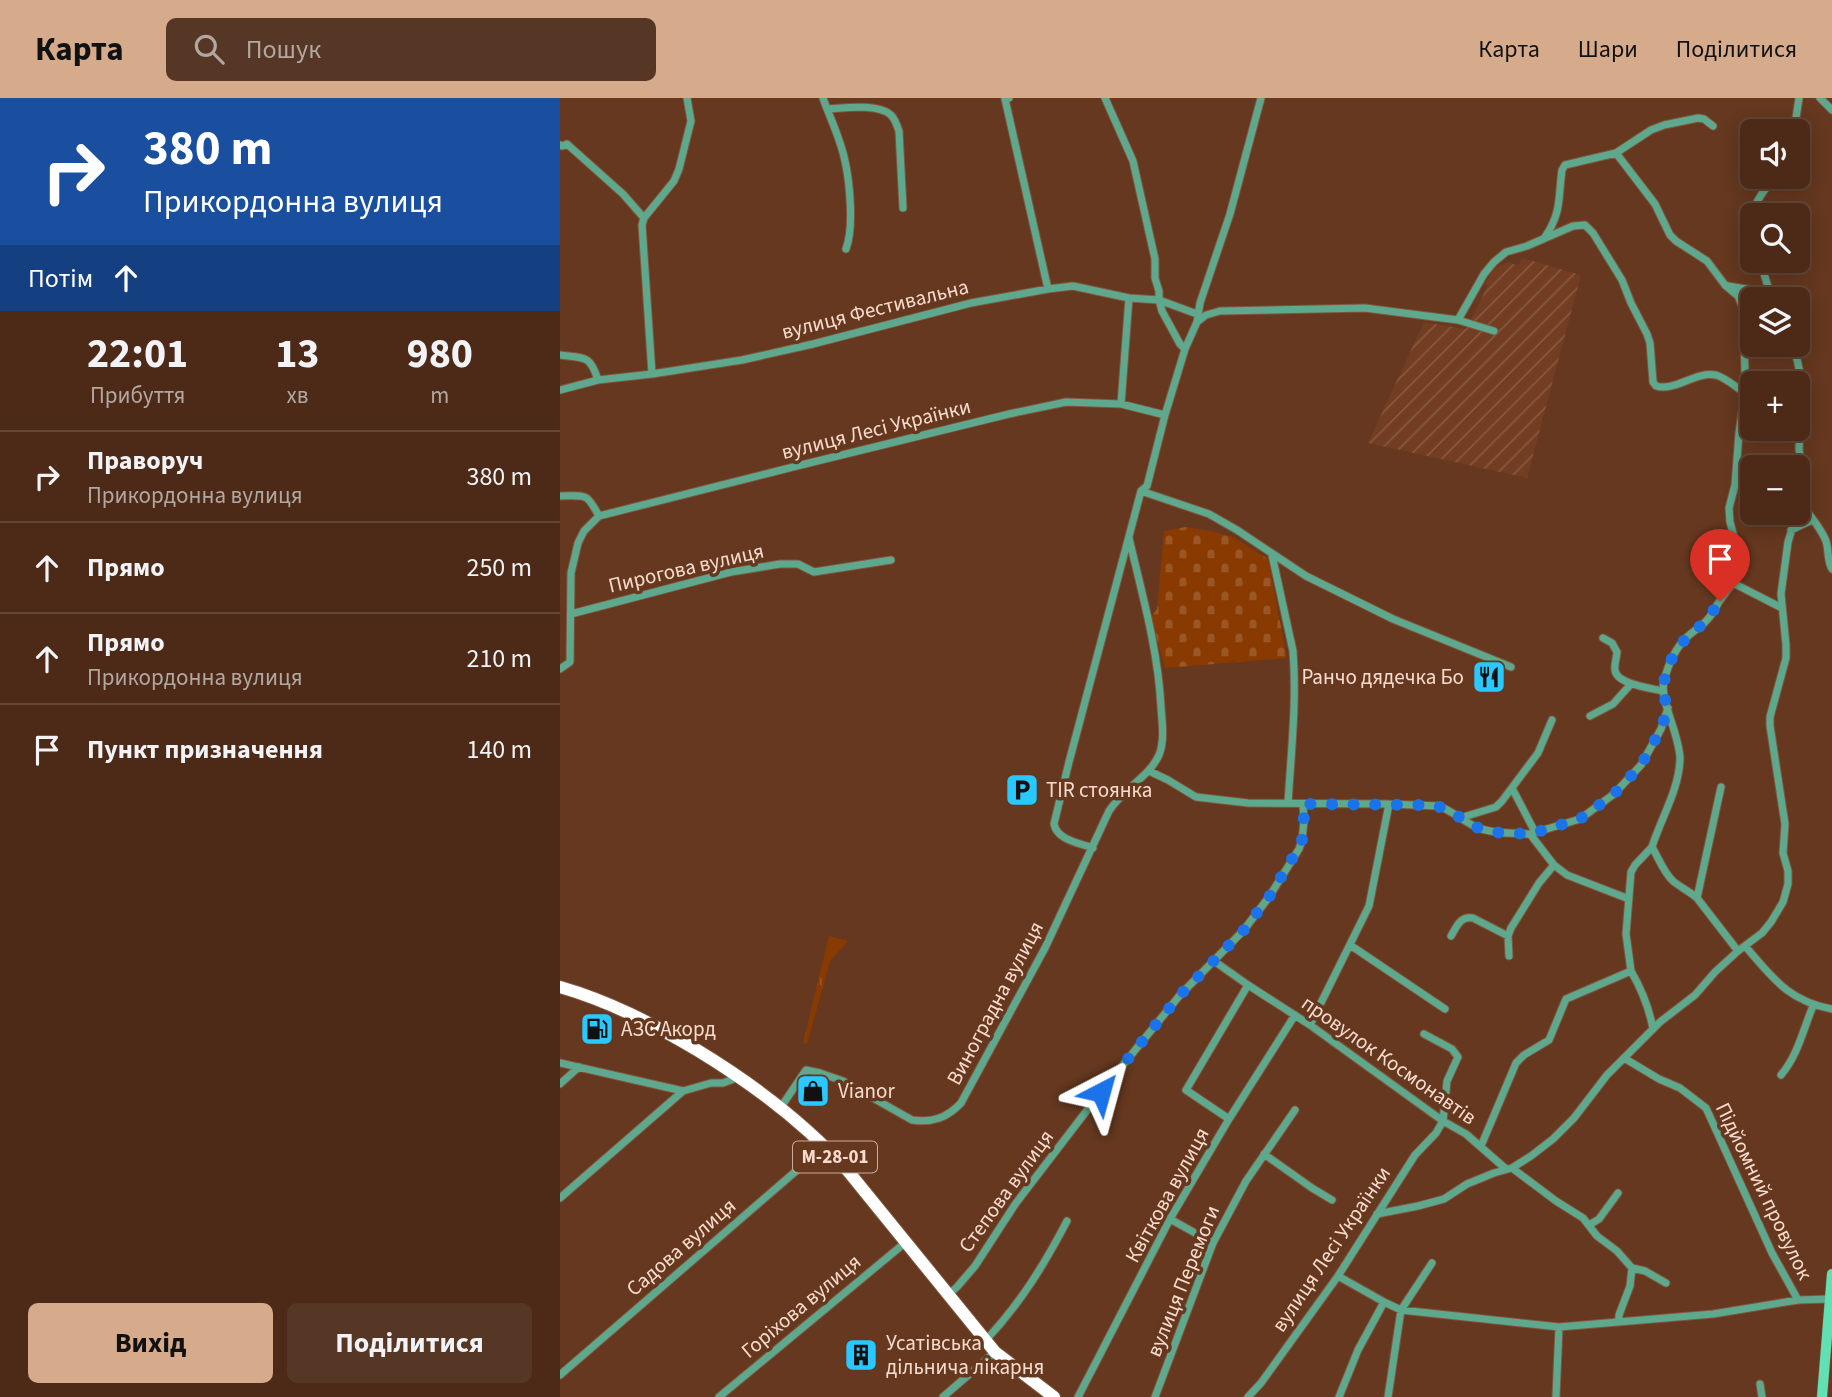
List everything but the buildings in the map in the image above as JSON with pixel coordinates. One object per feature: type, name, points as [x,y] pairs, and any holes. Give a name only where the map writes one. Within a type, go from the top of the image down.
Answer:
[{"type":"highway","name":"М-28-01","points":[[560,987],[611,1004],[663,1030],[740,1077],[781,1107],[825,1145],[995,1352],[1054,1397]]},
{"type":"street","points":[[653,374],[642,225],[644,218],[674,181],[691,121],[687,98]]},
{"type":"street","points":[[823,98],[845,160],[850,212],[846,249]]},
{"type":"street","points":[[1009,98],[1005,99],[1048,289]]},
{"type":"street","points":[[1105,98],[1133,161],[1155,259],[1158,300],[1185,349]]},
{"type":"street","points":[[1093,848],[1061,836],[1054,824],[1141,491],[1147,486],[1185,349],[1230,214],[1261,98]]},
{"type":"street","points":[[1796,119],[1799,98]]},
{"type":"street","points":[[1820,98],[1832,110]]},
{"type":"street","points":[[827,109],[866,108],[891,115],[899,131],[903,208]]},
{"type":"street","points":[[1544,238],[1558,213],[1562,170],[1565,165],[1616,153],[1651,130],[1664,125],[1698,118],[1713,126]]},
{"type":"street","points":[[560,145],[567,144],[623,194],[644,218]]},
{"type":"street","points":[[1616,153],[1655,204],[1670,235],[1707,261],[1725,285],[1738,296],[1740,302]]},
{"type":"street","points":[[1458,320],[1485,274],[1506,252],[1527,246],[1566,228],[1585,225],[1622,279],[1630,303],[1647,334],[1653,382],[1656,386],[1664,387],[1688,379],[1716,375],[1740,390]]},
{"type":"street","points":[[1725,285],[1740,287]]},
{"type":"street","name":"вулиця Фестивальна","points":[[560,390],[598,380],[742,359],[813,344],[971,303],[1073,286],[1129,298],[1158,300],[1197,318]]},
{"type":"street","points":[[1121,404],[1129,298]]},
{"type":"street","points":[[1197,318],[1220,311],[1365,308],[1458,320],[1494,331]]},
{"type":"street","points":[[560,355],[589,360],[598,380]]},
{"type":"street","points":[[1797,357],[1802,383],[1800,455]]},
{"type":"street","name":"вулиця Лесі Українки","points":[[599,516],[1066,402],[1121,404],[1165,415]]},
{"type":"street","points":[[1653,1029],[1649,1008],[1631,971],[1626,934],[1631,872],[1652,847],[1672,796],[1679,769],[1678,745],[1662,691],[1665,675],[1677,649],[1707,620],[1742,567],[1729,508],[1735,485],[1740,426]]},
{"type":"street","points":[[1141,491],[1209,514],[1306,576],[1394,619],[1511,667]]},
{"type":"street","points":[[560,496],[586,496],[599,516],[584,531],[578,543],[571,573],[570,662],[560,669]]},
{"type":"street","points":[[1810,517],[1818,524],[1826,542],[1832,569]]},
{"type":"street","points":[[1791,530],[1812,520]]},
{"type":"street","points":[[1377,1214],[1444,1199],[1481,1178],[1509,1169],[1531,1156],[1574,1118],[1607,1075],[1653,1029],[1695,995],[1715,972],[1762,933],[1771,922],[1783,902],[1788,884],[1788,870],[1783,853],[1785,824],[1770,717],[1786,658],[1781,594],[1793,525]]},
{"type":"street","points":[[1129,538],[1160,677],[1163,727],[1158,755],[1149,771],[1196,797],[1248,803],[1439,806],[1487,831],[1532,833],[1580,819],[1614,794],[1641,765],[1661,729],[1668,708]]},
{"type":"street","points":[[1272,555],[1294,666],[1294,715],[1288,803]]},
{"type":"street","name":"Пирогова вулиця","points":[[571,614],[731,572],[780,564],[798,565],[814,572],[891,559]]},
{"type":"street","points":[[1733,583],[1782,608]]},
{"type":"street","points":[[1603,638],[1612,643],[1618,652],[1615,669],[1620,679],[1662,691]]},
{"type":"street","points":[[1590,716],[1613,704],[1631,684]]},
{"type":"street","points":[[1460,818],[1496,807],[1538,753],[1552,720]]},
{"type":"street","name":"Виноградна вулиця","points":[[781,1107],[806,1070],[843,1081],[912,1120],[934,1120],[953,1111],[968,1091],[1045,948],[1114,802],[1149,771]]},
{"type":"street","points":[[1696,898],[1721,787]]},
{"type":"street","points":[[1513,788],[1532,833],[1554,866],[1567,875],[1629,899]]},
{"type":"street","name":"Степова вулиця","points":[[948,1295],[975,1266],[1016,1203],[1101,1092],[1180,995],[1243,931],[1262,905],[1302,840],[1303,804]]},
{"type":"street","points":[[1310,1025],[1371,898],[1389,804]]},
{"type":"street","points":[[1652,847],[1674,882],[1689,891],[1780,986],[1813,1006],[1832,1009]]},
{"type":"street","points":[[1508,956],[1508,936],[1539,883],[1554,866]]},
{"type":"street","points":[[1451,936],[1463,918],[1468,917],[1508,936]]},
{"type":"street","points":[[1350,945],[1445,1009]]},
{"type":"street","name":"провулок Космонавтів","points":[[1214,961],[1310,1025],[1443,1121],[1466,1134],[1509,1169],[1583,1218],[1597,1236],[1617,1251],[1632,1268]]},
{"type":"street","points":[[1480,1146],[1516,1063],[1549,1040],[1566,999],[1631,971]]},
{"type":"street","points":[[1229,1119],[1186,1090],[1248,985]]},
{"type":"street","points":[[1781,1074],[1798,1049],[1813,1006]]},
{"type":"street","name":"Квіткова вулиця","points":[[1077,1397],[1170,1219],[1229,1119],[1295,1016]]},
{"type":"street","points":[[1424,1034],[1452,1049],[1458,1057],[1447,1081],[1443,1121]]},
{"type":"street","name":"Підйомний провулок","points":[[1624,1058],[1680,1088],[1706,1108],[1797,1300]]},
{"type":"street","points":[[560,1063],[683,1091]]},
{"type":"street","points":[[560,1084],[579,1067]]},
{"type":"street","points":[[560,1198],[683,1091],[740,1077]]},
{"type":"street","name":"вулиця Перемоги","points":[[1155,1397],[1213,1243],[1246,1181],[1295,1110]]},
{"type":"street","name":"вулиця Лесі Українки","points":[[1248,1397],[1338,1276],[1415,1155],[1436,1133],[1443,1121]]},
{"type":"street","name":"Садова вулиця","points":[[560,1375],[825,1145]]},
{"type":"street","points":[[1264,1154],[1332,1200]]},
{"type":"street","points":[[1589,1225],[1598,1219],[1618,1193]]},
{"type":"street","points":[[1170,1219],[1213,1243]]},
{"type":"street","points":[[985,1340],[1022,1298],[1043,1267],[1067,1221]]},
{"type":"street","name":"Горіхова вулиця","points":[[719,1397],[906,1242]]},
{"type":"street","points":[[1388,1397],[1401,1310],[1432,1263]]},
{"type":"street","points":[[1619,1322],[1630,1286],[1632,1268],[1645,1271],[1666,1283]]},
{"type":"street","points":[[1822,1397],[1832,1274]]},
{"type":"street","points":[[1338,1276],[1401,1310],[1559,1327],[1713,1314],[1797,1300],[1829,1299]]},
{"type":"street","points":[[1339,1397],[1358,1350],[1384,1302]]},
{"type":"street","points":[[1556,1397],[1559,1327]]},
{"type":"street","points":[[943,1397],[995,1352]]},
{"type":"street","points":[[1760,1384],[1762,1397]]},
{"type":"shaded area","points":[[1522,258],[1581,275],[1527,478],[1368,443],[1424,322],[1466,329],[1491,274],[1499,266],[1509,262],[1518,266]]},
{"type":"green space","points":[[1186,527],[1233,537],[1268,559],[1287,658],[1165,668],[1151,617],[1157,609],[1164,531]]},
{"type":"green space","points":[[829,936],[848,941],[830,961],[807,1044],[803,1043]]},
{"type":"place","name":"Ранчо дядечка Бо","points":[[1489,677]]},
{"type":"place","name":"TIR стоянка","points":[[1022,790]]},
{"type":"place","name":"АЗС Акорд","points":[[597,1029]]},
{"type":"place","name":"Vianor","points":[[813,1091]]},
{"type":"place","name":"Усатівська дільнича лікарня","points":[[861,1355]]},
{"type":"route","points":[[1101,1092],[1180,995],[1243,931],[1269,897],[1302,840],[1303,804],[1439,806],[1473,826],[1503,833],[1530,834],[1580,819],[1614,794],[1641,765],[1661,729],[1668,708],[1662,691],[1671,660],[1685,639],[1707,620],[1720,601]]}]
